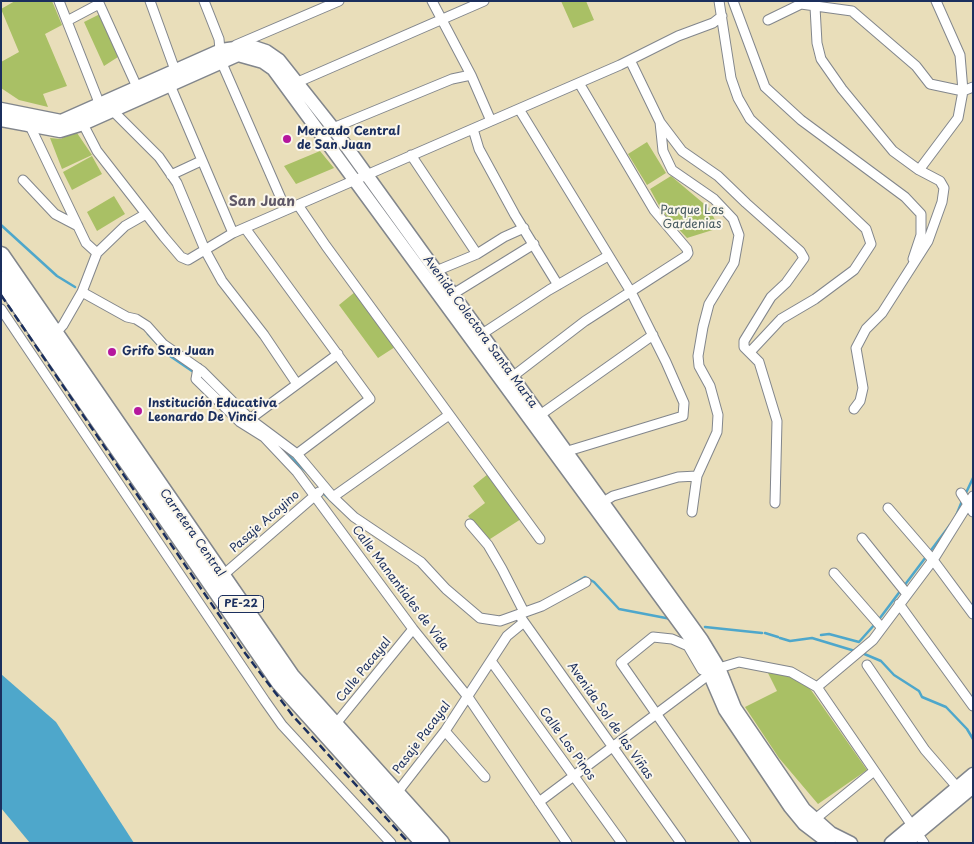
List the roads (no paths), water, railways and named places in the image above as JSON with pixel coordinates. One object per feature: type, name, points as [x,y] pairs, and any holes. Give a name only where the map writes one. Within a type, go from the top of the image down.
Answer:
[{"type":"highway","name":"Carretera Central","points":[[1,255],[93,414],[280,683],[424,843]]},
{"type":"highway","name":"Carretera Central","points":[[1,279],[50,338],[222,576],[291,676],[441,843]]},
{"type":"street","points":[[59,1],[106,108],[159,156],[177,183],[204,250],[222,281],[264,335],[297,384]]},
{"type":"street","points":[[150,1],[175,70]]},
{"type":"street","points":[[204,1],[286,210]]},
{"type":"street","points":[[224,53],[340,1]]},
{"type":"street","points":[[432,1],[470,74],[491,121]]},
{"type":"street","points":[[298,82],[443,21],[484,1]]},
{"type":"street","points":[[719,1],[731,78],[738,98],[750,119],[866,229],[871,244],[854,270],[815,298],[781,319],[751,351]]},
{"type":"street","points":[[733,1],[765,87],[801,120],[905,197],[921,214],[921,235],[909,269]]},
{"type":"street","points":[[918,170],[958,118],[963,91],[960,55],[936,1]]},
{"type":"street","points":[[67,21],[99,3],[137,88]]},
{"type":"street","points":[[768,20],[801,4],[815,7],[835,7],[852,11],[916,66],[930,84],[963,91],[973,87]]},
{"type":"street","points":[[815,7],[817,43],[821,58],[881,137],[894,151],[918,170],[940,181],[944,188],[942,202],[928,242],[882,313],[866,329],[856,348],[863,388],[860,401],[854,409]]},
{"type":"street","points":[[83,124],[97,151],[181,257],[188,260],[233,232],[630,60],[678,36],[713,23],[722,16]]},
{"type":"street","name":"Avenida Colectora Santa Marta","points":[[2,111],[30,126],[60,131],[83,124],[137,88],[175,70],[224,53],[254,48],[266,51],[279,60],[298,82],[568,451],[702,640],[725,710],[790,807],[804,824],[829,843]]},
{"type":"street","name":"Avenida Colectora Santa Marta","points":[[2,111],[61,121],[106,108],[170,85],[224,53],[248,56],[263,62],[273,69],[699,650],[742,720],[814,820],[831,833],[851,843]]},
{"type":"street","points":[[630,60],[660,122],[682,151],[718,176],[800,250],[804,258],[786,283],[771,297],[744,341],[744,347],[751,351],[759,362],[777,421],[775,503]]},
{"type":"street","points":[[332,128],[470,74]]},
{"type":"street","points":[[512,377],[585,321],[686,256],[687,249],[654,210],[579,82]]},
{"type":"street","points":[[170,85],[233,232]]},
{"type":"street","points":[[519,109],[631,292],[684,403],[682,416],[568,451]]},
{"type":"street","points":[[660,122],[663,151],[672,170],[714,199],[733,219],[740,236],[737,255],[709,304],[698,356],[699,366],[710,386],[718,415],[717,432],[697,476],[692,512]]},
{"type":"street","points":[[30,126],[86,243],[97,253]]},
{"type":"street","points":[[473,129],[479,149],[558,285]]},
{"type":"street","points":[[411,155],[477,254]]},
{"type":"street","points":[[171,175],[202,161]]},
{"type":"street","points":[[23,180],[54,214],[78,226]]},
{"type":"street","points":[[298,205],[540,539]]},
{"type":"street","points":[[50,338],[82,292],[97,253],[125,226],[146,214]]},
{"type":"street","points":[[245,228],[370,399],[297,454]]},
{"type":"street","points":[[436,271],[477,254],[524,228]]},
{"type":"street","points":[[453,294],[534,244]]},
{"type":"street","points":[[482,334],[558,285],[608,256]]},
{"type":"street","points":[[82,292],[147,326],[163,344],[198,368],[250,419],[297,454],[333,497],[373,531],[421,562],[446,590],[480,618],[500,621],[522,616],[586,582]]},
{"type":"street","points":[[1,309],[282,725],[391,843]]},
{"type":"street","points":[[540,414],[653,335]]},
{"type":"street","points":[[250,419],[338,354]]},
{"type":"street","name":"Calle Manantiales de Vida","points":[[198,368],[196,379],[240,422],[264,437],[315,496],[413,629],[468,697],[566,843]]},
{"type":"street","points":[[78,423],[93,414]]},
{"type":"street","points":[[333,497],[449,415]]},
{"type":"street","points":[[603,502],[613,496],[678,478],[697,476]]},
{"type":"street","points":[[128,496],[143,485]]},
{"type":"street","name":"Pasaje Acoyino","points":[[222,576],[325,487]]},
{"type":"street","points":[[961,493],[966,504],[973,512]]},
{"type":"street","points":[[817,687],[873,640],[933,560],[966,504],[973,496]]},
{"type":"street","points":[[888,508],[933,560],[973,614]]},
{"type":"street","name":"Avenida Sol de las Viñas","points":[[470,524],[488,546],[502,569],[522,616],[681,843]]},
{"type":"street","points":[[862,538],[907,594]]},
{"type":"street","points":[[834,573],[882,628]]},
{"type":"street","points":[[899,604],[969,695],[973,706]]},
{"type":"street","name":"Pasaje Pacayal","points":[[396,794],[445,731],[522,616]]},
{"type":"street","name":"Calle Pacayal","points":[[334,726],[413,629]]},
{"type":"street","points":[[712,673],[688,646],[672,639],[654,637],[622,661],[622,666],[746,843]]},
{"type":"street","name":"Calle Los Pinos","points":[[491,660],[622,843]]},
{"type":"street","points":[[539,802],[712,673],[739,662],[791,672],[817,687],[917,834]]},
{"type":"street","points":[[867,665],[925,750],[956,787]]},
{"type":"street","points":[[445,731],[485,777]]},
{"type":"street","points":[[814,820],[874,771]]},
{"type":"street","points":[[891,843],[917,834],[956,787],[973,774]]},
{"type":"street","points":[[906,843],[973,787]]},
{"type":"water","points":[[1,674],[56,722],[134,843],[30,843],[1,808]]},
{"type":"waterway","points":[[1,225],[57,276],[75,287]]},
{"type":"waterway","points":[[104,308],[123,319]]},
{"type":"waterway","points":[[148,334],[167,354],[192,371]]},
{"type":"waterway","points":[[281,449],[307,472]]},
{"type":"waterway","points":[[965,495],[973,478]]},
{"type":"waterway","points":[[322,492],[340,509]]},
{"type":"waterway","points":[[956,516],[962,501]]},
{"type":"waterway","points":[[904,586],[950,525]]},
{"type":"waterway","points":[[570,586],[585,577],[594,582],[619,609],[671,619]]},
{"type":"waterway","points":[[880,618],[901,590]]},
{"type":"waterway","points":[[821,635],[829,634],[859,642],[875,624]]},
{"type":"waterway","points":[[705,627],[762,633]]},
{"type":"waterway","points":[[765,633],[778,637]]},
{"type":"waterway","points":[[780,638],[790,641],[812,638],[855,651]]},
{"type":"waterway","points":[[862,653],[881,661],[894,675],[919,691],[922,697],[946,707],[967,729],[973,739]]},
{"type":"railway","points":[[1,295],[245,653],[293,716],[409,843]]},
{"type":"place","name":"Mercado Central de San Juan","points":[[287,139]]},
{"type":"place","name":"Grifo San Juan","points":[[112,352]]},
{"type":"place","name":"Institución Educativa Leonardo De Vinci","points":[[138,411]]},
{"type":"district","name":"San Juan","points":[[262,202]]},
{"type":"park label","name":"Parque Las Gardenias","points":[[692,218]]}]
